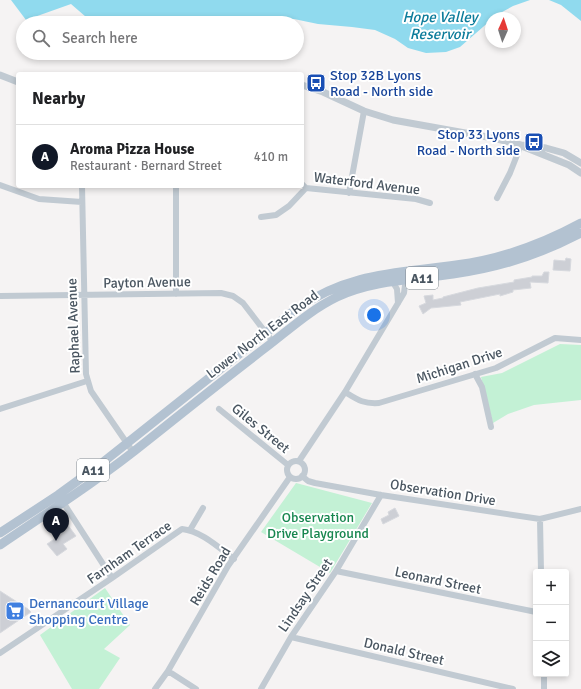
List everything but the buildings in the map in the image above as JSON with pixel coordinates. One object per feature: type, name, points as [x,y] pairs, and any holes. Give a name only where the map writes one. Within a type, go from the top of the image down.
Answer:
[{"type":"main road","name":"Lower North East Road","points":[[0,533],[61,498],[133,452],[308,314],[333,299],[364,287],[392,281],[405,275],[498,257],[539,243],[581,222]]},
{"type":"main road","name":"Lower North East Road","points":[[0,544],[61,498],[303,304],[334,288],[364,278],[462,273],[495,266],[538,252],[581,233]]},
{"type":"street","points":[[0,75],[16,81]]},
{"type":"street","points":[[304,86],[324,92],[364,111],[393,120],[493,138],[521,145],[568,165],[581,173]]},
{"type":"street","points":[[349,193],[364,111]]},
{"type":"street","points":[[521,145],[534,145],[556,150],[571,156],[581,163]]},
{"type":"street","points":[[497,198],[510,173],[521,145]]},
{"type":"street","points":[[0,185],[39,199],[82,202]]},
{"type":"street","name":"Waterford Avenue","points":[[304,186],[349,193],[416,199],[430,203]]},
{"type":"street","name":"Raphael Avenue","points":[[82,188],[85,366],[87,381],[91,391],[133,452]]},
{"type":"street","points":[[176,188],[176,294]]},
{"type":"street","points":[[261,217],[276,215],[289,206],[302,188]]},
{"type":"street","points":[[299,462],[345,392],[404,293],[405,275]]},
{"type":"street","points":[[392,281],[397,289],[398,303]]},
{"type":"street","name":"Payton Avenue","points":[[0,296],[221,293],[233,296],[243,303],[273,342]]},
{"type":"street","name":"Michigan Drive","points":[[345,392],[369,404],[379,403],[496,368],[555,338],[581,340]]},
{"type":"street","points":[[475,374],[482,387],[491,427]]},
{"type":"street","points":[[0,408],[87,381]]},
{"type":"street","name":"Giles Street","points":[[219,409],[288,465]]},
{"type":"street","points":[[295,461],[299,462],[305,469],[302,476],[296,479],[290,477],[286,471],[288,465],[295,461]]},
{"type":"street","name":"Observation Drive","points":[[302,476],[308,481],[315,483],[381,495],[540,519],[581,509]]},
{"type":"street","name":"Reids Road","points":[[155,689],[168,671],[234,558],[290,477]]},
{"type":"street","name":"Lindsay Street","points":[[261,689],[291,637],[336,571],[381,495]]},
{"type":"street","points":[[61,498],[112,578]]},
{"type":"street","points":[[190,530],[204,508]]},
{"type":"street","points":[[540,519],[541,569]]},
{"type":"street","name":"Farnham Terrace","points":[[0,653],[182,530],[190,530],[234,558]]},
{"type":"street","name":"Leonard Street","points":[[336,571],[533,611]]},
{"type":"street","name":"Donald Street","points":[[291,637],[512,689]]},
{"type":"street","points":[[168,671],[196,689]]},
{"type":"street","points":[[544,677],[544,689]]},
{"type":"green space","points":[[560,344],[581,345],[581,400],[534,405],[508,414],[493,423],[481,377],[502,373]]},
{"type":"green space","name":"Observation Drive Playground","points":[[296,483],[372,503],[330,573],[261,532]]},
{"type":"green space","points":[[105,588],[130,625],[104,649],[120,658],[99,689],[72,689],[40,635]]},
{"type":"water","name":"Hope Valley Reservoir","points":[[11,0],[530,0],[502,12],[485,12],[485,25],[460,47],[446,52],[426,53],[408,48],[395,39],[375,30],[318,24],[304,21],[304,16],[85,16],[71,4],[37,16],[23,16]]},
{"type":"water","points":[[549,0],[581,0],[581,21],[561,5]]},
{"type":"place","name":"Stop 32B Lyons Road - North side","points":[[316,83]]},
{"type":"place","name":"Stop 33 Lyons Road - North side","points":[[534,142]]},
{"type":"place","name":"Aroma Pizza House","points":[[56,541]]},
{"type":"place","name":"Dernancourt Village Shopping Centre","points":[[15,611]]}]
